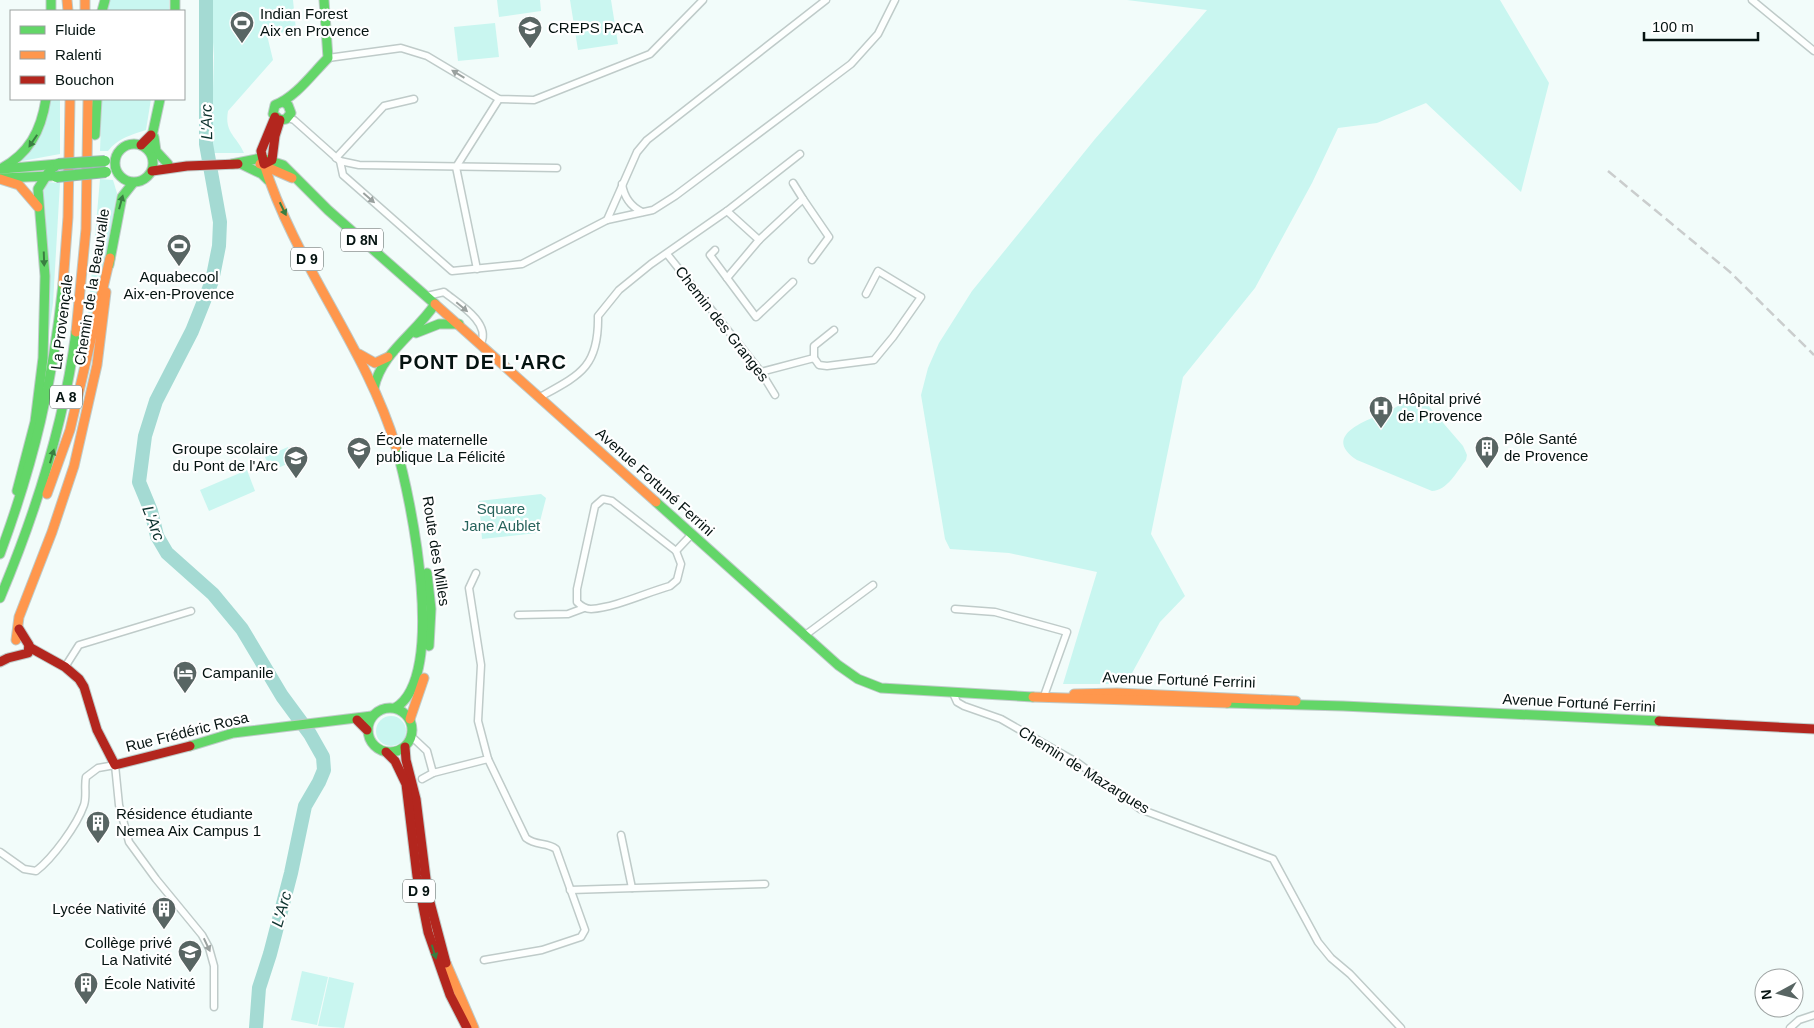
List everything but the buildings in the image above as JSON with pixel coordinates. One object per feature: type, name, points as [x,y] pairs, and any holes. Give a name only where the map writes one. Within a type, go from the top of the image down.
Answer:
[{"type":"main road","points":[[286,104],[328,58],[324,0]]},
{"type":"main road","points":[[0,169],[18,160],[34,140],[42,124],[46,100]]},
{"type":"main road","name":"La Provençale","points":[[0,554],[34,459],[58,347],[68,233],[70,100]]},
{"type":"main road","name":"La Provençale","points":[[0,598],[21,552],[60,429],[74,359],[86,236],[88,100]]},
{"type":"main road","points":[[86,236],[97,100]]},
{"type":"main road","points":[[152,171],[148,152],[160,100]]},
{"type":"main road","points":[[281,118],[273,108],[277,103],[286,104]]},
{"type":"main road","points":[[0,179],[111,171],[125,181],[133,183],[145,180],[152,171],[187,166],[266,161],[281,118],[291,113],[286,104]]},
{"type":"main road","points":[[152,130],[156,151],[168,164]]},
{"type":"main road","points":[[0,169],[110,160],[126,145],[148,152],[168,164],[187,166]]},
{"type":"main road","points":[[110,160],[111,171]]},
{"type":"main road","name":"Avenue Fortuné Ferrini","points":[[266,161],[295,179],[428,296],[804,636],[848,673],[867,683],[894,690],[953,693],[1044,696],[1117,693],[1260,698],[1344,706],[1814,729]]},
{"type":"main road","name":"D 9","points":[[266,161],[268,180],[356,352],[378,389]]},
{"type":"main road","points":[[0,543],[17,490],[39,399],[46,301],[38,194],[40,180],[58,164]]},
{"type":"main road","points":[[236,164],[262,174],[268,180]]},
{"type":"main road","points":[[0,179],[19,185],[27,192],[40,211]]},
{"type":"main road","name":"Chemin de la Beauvalle","points":[[27,646],[19,629],[19,617],[52,532],[74,466],[97,365],[110,258],[122,197],[133,183]]},
{"type":"main road","points":[[21,552],[58,468],[70,430],[110,258]]},
{"type":"main road","points":[[378,389],[376,375],[386,361],[423,322],[435,304]]},
{"type":"main road","points":[[409,336],[431,326],[458,324]]},
{"type":"main road","points":[[356,352],[367,361],[375,363],[386,361]]},
{"type":"main road","name":"Route des Milles","points":[[378,389],[399,441],[411,487],[431,609],[425,676],[410,719]]},
{"type":"main road","name":"Route des Milles","points":[[395,708],[403,704],[409,696],[418,674],[424,610],[422,559]]},
{"type":"main road","points":[[27,646],[23,656],[9,656],[12,644],[27,646],[80,679],[97,730],[115,765]]},
{"type":"main road","points":[[353,720],[367,730],[372,745],[386,752],[396,752],[411,741],[410,719],[401,710],[395,708],[386,707],[372,716],[367,730]]},
{"type":"main road","name":"Rue Frédéric Rosa","points":[[115,765],[163,754],[233,733],[353,720],[372,716]]},
{"type":"main road","name":"D 9","points":[[411,741],[405,761],[415,796],[424,874],[433,920],[448,968],[474,1028]]},
{"type":"main road","name":"D 9","points":[[386,752],[399,766],[406,784],[416,876],[428,932],[450,995],[467,1028]]},
{"type":"street","points":[[328,58],[401,48],[428,56],[499,99],[534,100],[650,54],[704,0]]},
{"type":"street","points":[[607,220],[637,152],[646,140],[826,0]]},
{"type":"street","points":[[281,118],[294,120],[338,160],[343,175],[452,271],[522,264],[607,220],[653,210],[676,196],[851,64],[878,34],[895,0]]},
{"type":"street","points":[[1752,0],[1814,51]]},
{"type":"street","points":[[338,160],[384,106],[414,99]]},
{"type":"street","points":[[477,269],[456,167],[499,99]]},
{"type":"street","name":"Chemin des Granges","points":[[540,397],[576,377],[590,361],[598,334],[598,316],[619,290],[651,264],[727,211],[800,154]]},
{"type":"street","points":[[338,160],[360,165],[558,168]]},
{"type":"street","points":[[794,183],[829,237],[812,260]]},
{"type":"street","points":[[622,184],[623,194],[633,207],[642,212]]},
{"type":"street","points":[[727,278],[759,240],[803,199]]},
{"type":"street","points":[[727,211],[759,240]]},
{"type":"street","points":[[715,250],[710,255],[756,317],[793,282]]},
{"type":"street","name":"Chemin des Granges","points":[[667,254],[761,372],[775,395]]},
{"type":"street","points":[[834,330],[814,346],[814,358],[819,365],[827,366],[874,360],[893,338],[921,297],[878,272],[866,294]]},
{"type":"street","points":[[428,296],[444,292],[473,316],[482,327],[483,335],[480,343]]},
{"type":"street","points":[[761,372],[814,358]]},
{"type":"street","points":[[518,615],[568,614],[584,608],[591,609],[670,586],[677,580],[681,564],[676,551],[612,500],[603,499],[595,506],[577,589],[577,602],[584,608]]},
{"type":"street","points":[[676,551],[691,535]]},
{"type":"street","points":[[476,573],[469,588],[481,665],[478,721],[488,759],[526,838],[532,843],[551,845],[556,849],[584,930],[582,936],[542,950],[484,960]]},
{"type":"street","points":[[804,636],[873,585]]},
{"type":"street","points":[[955,609],[996,612],[1067,632],[1044,696]]},
{"type":"street","points":[[65,668],[79,645],[191,611]]},
{"type":"street","name":"Chemin de Mazargues","points":[[953,693],[957,702],[964,706],[1001,719],[1078,763],[1140,809],[1272,859],[1326,952],[1401,1028]]},
{"type":"street","points":[[411,741],[427,751],[433,773]]},
{"type":"street","points":[[422,779],[433,773],[488,759]]},
{"type":"street","points":[[0,852],[24,869],[36,871],[49,861],[80,812],[84,803],[86,778],[98,768],[115,765],[119,805],[129,842],[209,948],[214,966],[214,1007]]},
{"type":"street","points":[[621,835],[632,888]]},
{"type":"street","points":[[570,890],[765,884]]},
{"type":"street","points":[[1790,1028],[1799,1020],[1814,1014]]},
{"type":"green space","points":[[109,0],[169,0],[169,10],[106,10]]},
{"type":"green space","name":"Indian Forest Aix en Provence","points":[[210,0],[293,0],[296,30],[267,35],[273,60],[228,111],[229,129],[244,153],[211,153],[214,56]]},
{"type":"green space","points":[[497,0],[540,0],[541,11],[499,17]]},
{"type":"green space","points":[[570,0],[611,0],[618,44],[578,50]]},
{"type":"green space","points":[[1127,0],[1500,0],[1549,83],[1521,192],[1426,103],[1377,123],[1338,128],[1312,183],[1255,288],[1183,377],[1151,534],[1185,596],[1160,622],[1126,684],[1063,684],[1097,572],[1009,553],[950,549],[945,539],[921,395],[928,368],[939,343],[972,291],[1095,139],[1207,10]]},
{"type":"green space","points":[[495,23],[499,57],[458,61],[454,27]]},
{"type":"green space","points":[[50,100],[60,100],[60,154],[22,161]]},
{"type":"green space","points":[[102,100],[151,100],[146,130],[120,140],[108,151],[100,151]]},
{"type":"green space","points":[[100,179],[113,180],[117,193],[103,270],[85,350]]},
{"type":"green space","points":[[47,182],[60,183],[53,303],[46,350],[46,218],[43,193]]},
{"type":"green space","points":[[1420,396],[1463,446],[1467,455],[1466,460],[1447,484],[1442,488],[1432,491],[1357,460],[1347,451],[1343,443],[1345,436],[1360,424],[1412,398]]},
{"type":"green space","points":[[288,447],[294,461],[271,471],[265,457]]},
{"type":"green space","points":[[247,470],[255,491],[209,511],[200,490]]},
{"type":"green space","name":"Square Jane Aublet","points":[[541,494],[546,498],[537,533],[482,539],[479,501]]},
{"type":"green space","points":[[391,716],[401,721],[406,731],[401,741],[391,746],[381,741],[376,731],[381,721]]},
{"type":"green space","points":[[302,971],[328,977],[317,1025],[291,1020]]},
{"type":"green space","points":[[329,977],[354,983],[344,1028],[318,1026]]},
{"type":"waterway","name":"L'Arc","points":[[206,0],[206,144],[220,222],[219,246],[212,281],[192,331],[156,401],[145,436],[139,482],[151,511],[157,536],[167,553],[213,594],[242,629],[282,696],[310,734],[323,757],[324,770],[305,806],[291,873],[259,988],[256,1028]]},
{"type":"railway","points":[[1608,171],[1730,272],[1814,355]]},
{"type":"traffic: fast","points":[[51,0],[51,10]]},
{"type":"traffic: fast","points":[[102,10],[105,0]]},
{"type":"traffic: fast","points":[[175,0],[175,10]]},
{"type":"traffic: fast","points":[[283,102],[288,105],[291,113],[286,119],[280,120],[273,114],[275,105],[297,91],[328,58],[324,0]]},
{"type":"traffic: fast","points":[[0,169],[19,156],[32,140],[41,121],[46,100]]},
{"type":"traffic: fast","points":[[95,135],[97,100]]},
{"type":"traffic: fast","points":[[149,150],[160,100]]},
{"type":"traffic: fast","points":[[154,137],[156,151],[168,164]]},
{"type":"traffic: fast","points":[[134,144],[148,149],[153,163],[148,177],[134,182],[120,177],[115,163],[120,149],[134,144]]},
{"type":"traffic: fast","points":[[232,164],[261,158],[283,165],[328,210],[435,304],[391,354],[384,364],[374,388]]},
{"type":"traffic: fast","points":[[58,164],[105,161]]},
{"type":"traffic: fast","points":[[2,169],[58,164]]},
{"type":"traffic: fast","points":[[17,491],[35,422],[43,358],[45,276],[38,189],[48,173],[58,164]]},
{"type":"traffic: fast","points":[[241,164],[262,174],[268,180]]},
{"type":"traffic: fast","points":[[56,177],[106,172]]},
{"type":"traffic: fast","points":[[1,178],[51,176]]},
{"type":"traffic: fast","points":[[109,265],[122,197],[133,183]]},
{"type":"traffic: fast","points":[[0,554],[23,487],[48,388],[63,284]]},
{"type":"traffic: fast","points":[[416,333],[439,324],[459,324]]},
{"type":"traffic: fast","points":[[0,598],[37,501],[47,468],[64,401],[76,332]]},
{"type":"traffic: fast","points":[[395,708],[411,690],[420,661],[423,625],[416,544],[410,505],[396,447]]},
{"type":"traffic: fast","points":[[656,502],[838,665],[858,679],[881,688],[1033,697]]},
{"type":"traffic: fast","points":[[427,573],[431,609],[429,646]]},
{"type":"traffic: fast","points":[[1227,703],[1343,706],[1659,721]]},
{"type":"traffic: fast","points":[[394,708],[406,714],[411,721],[412,730],[411,739],[406,746],[399,751],[386,752],[378,749],[371,742],[368,726],[371,718],[378,711],[394,708]]},
{"type":"traffic: fast","points":[[190,746],[233,733],[372,716]]},
{"type":"traffic: slow","points":[[67,0],[68,10]]},
{"type":"traffic: slow","points":[[85,0],[85,10]]},
{"type":"traffic: slow","points":[[63,284],[68,217],[70,100]]},
{"type":"traffic: slow","points":[[76,332],[86,229],[88,100]]},
{"type":"traffic: slow","points":[[260,164],[292,178]]},
{"type":"traffic: slow","points":[[264,164],[277,201],[293,236],[367,375],[383,410],[396,447]]},
{"type":"traffic: slow","points":[[0,179],[19,185],[38,207]]},
{"type":"traffic: slow","points":[[47,494],[70,430],[110,258]]},
{"type":"traffic: slow","points":[[16,640],[19,617],[52,532],[74,466],[97,365],[106,292]]},
{"type":"traffic: slow","points":[[435,304],[656,502]]},
{"type":"traffic: slow","points":[[359,354],[375,363],[388,357]]},
{"type":"traffic: slow","points":[[410,719],[424,678]]},
{"type":"traffic: slow","points":[[1074,694],[1117,693],[1296,701]]},
{"type":"traffic: slow","points":[[1033,697],[1227,703]]},
{"type":"traffic: slow","points":[[446,963],[474,1028]]},
{"type":"traffic: jam","points":[[275,117],[261,151],[264,164],[272,160],[275,136],[280,120]]},
{"type":"traffic: jam","points":[[141,145],[151,135]]},
{"type":"traffic: jam","points":[[152,171],[187,166],[238,164]]},
{"type":"traffic: jam","points":[[0,662],[28,653],[29,645],[19,629]]},
{"type":"traffic: jam","points":[[29,647],[65,667],[79,679],[84,687],[97,730],[115,765],[190,746]]},
{"type":"traffic: jam","points":[[357,720],[367,730]]},
{"type":"traffic: jam","points":[[1659,721],[1814,729]]},
{"type":"traffic: jam","points":[[405,747],[406,760],[416,799],[428,895],[446,963]]},
{"type":"traffic: jam","points":[[386,752],[395,761],[406,784],[417,876],[428,932],[450,995],[467,1028]]},
{"type":"place","name":"Indian Forest Aix en Provence","points":[[242,44]]},
{"type":"place","name":"CREPS PACA","points":[[530,49]]},
{"type":"place","name":"Aquabecool Aix-en-Provence","points":[[179,267]]},
{"type":"place","name":"Hôpital privé de Provence","points":[[1381,429]]},
{"type":"place","name":"Pôle Santé de Provence","points":[[1487,469]]},
{"type":"place","name":"École maternelle publique La Félicité","points":[[359,470]]},
{"type":"place","name":"Groupe scolaire du Pont de l'Arc","points":[[296,479]]},
{"type":"place","name":"Campanile","points":[[185,694]]},
{"type":"place","name":"Résidence étudiante Nemea Aix Campus 1","points":[[98,844]]},
{"type":"place","name":"Lycée Nativité","points":[[164,930]]},
{"type":"place","name":"Collège privé La Nativité","points":[[190,973]]},
{"type":"place","name":"École Nativité","points":[[86,1005]]},
{"type":"district","name":"PONT DE L'ARC","points":[[483,362]]}]
